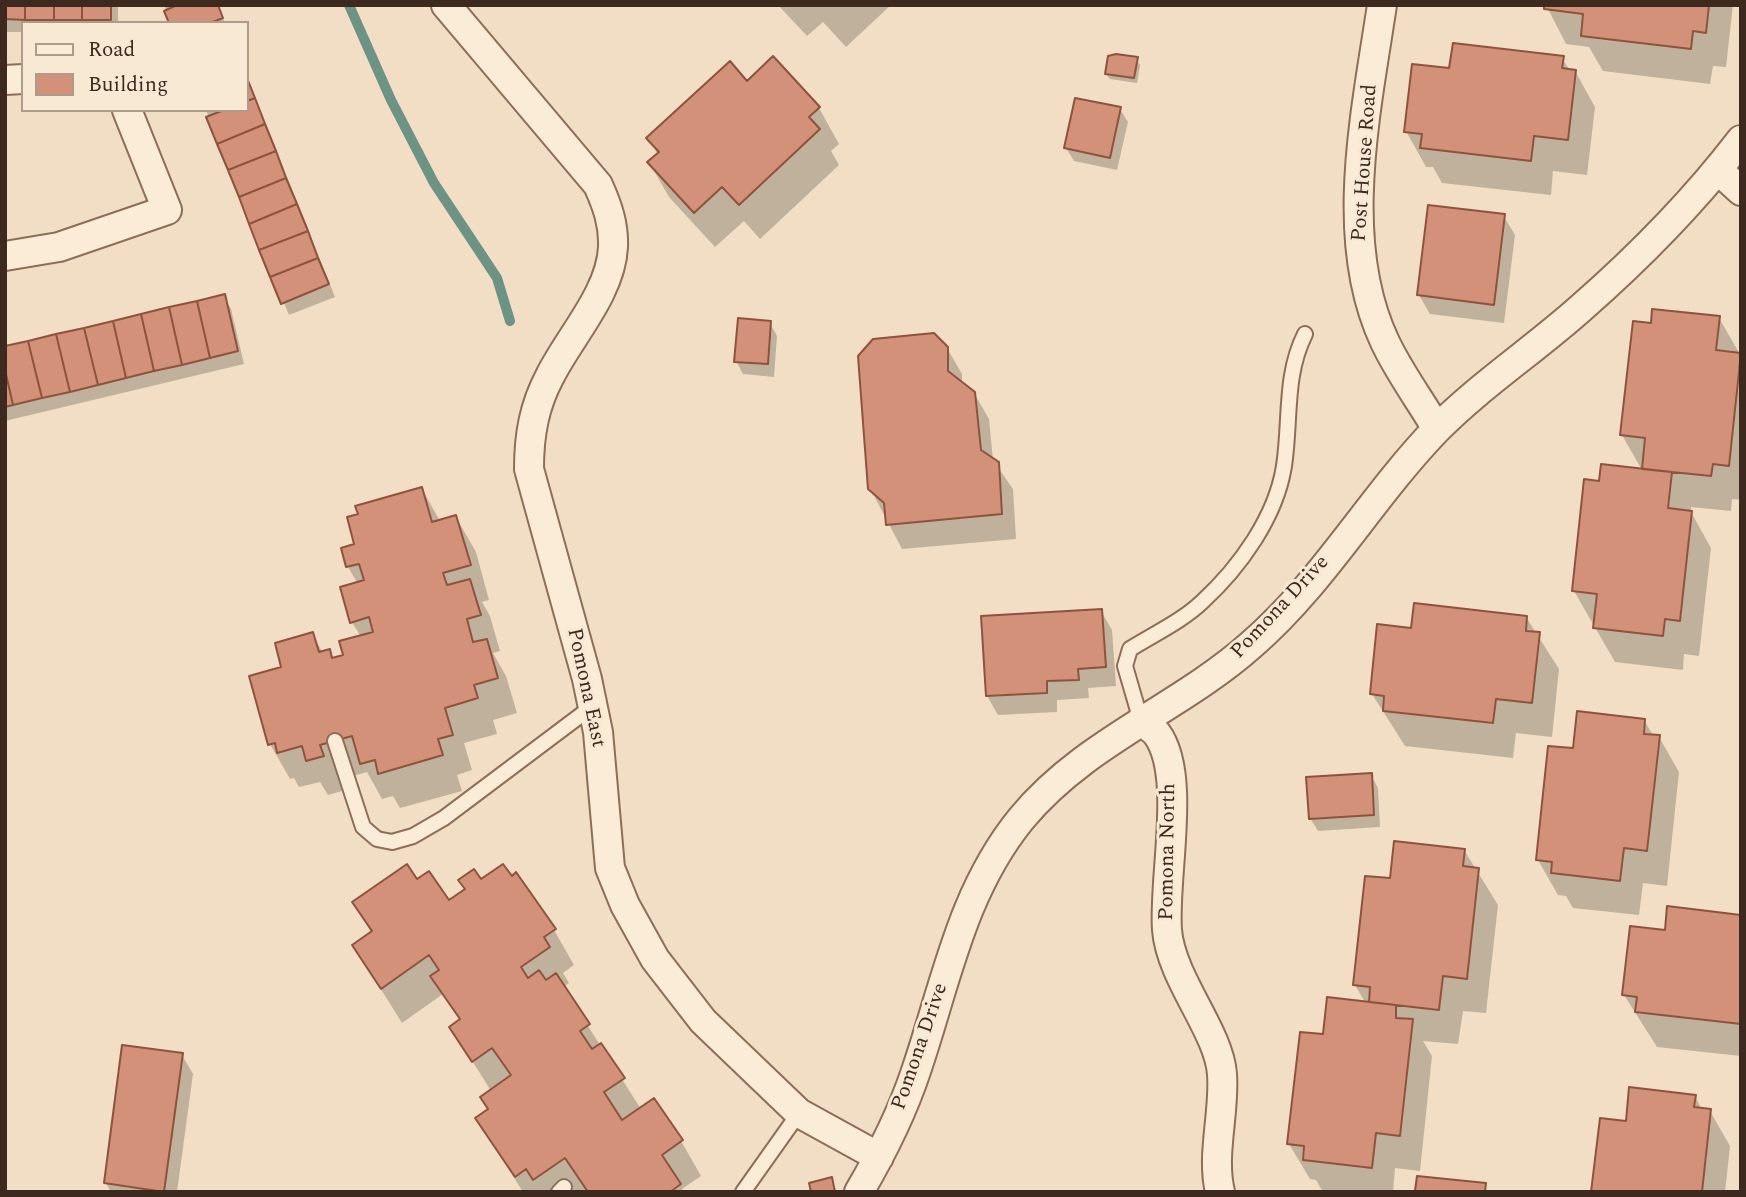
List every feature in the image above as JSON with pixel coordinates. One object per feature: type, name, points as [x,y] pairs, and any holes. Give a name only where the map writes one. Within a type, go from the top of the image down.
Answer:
[{"type":"street","name":"Pomona East","points":[[446,5],[598,185],[611,214],[613,248],[605,278],[549,376],[536,408],[529,438],[529,469],[598,732],[610,868],[625,905],[654,959],[703,1021],[799,1113],[879,1157]]},
{"type":"street","name":"Post House Road","points":[[1382,5],[1368,106],[1360,194],[1359,245],[1366,289],[1385,342],[1437,429]]},
{"type":"street","points":[[5,256],[59,247],[167,210],[128,112]]},
{"type":"street","name":"Pomona Drive","points":[[859,1192],[879,1157],[916,1072],[959,930],[990,863],[1025,815],[1092,752],[1224,669],[1255,642],[1299,596],[1375,500],[1437,429],[1581,308],[1647,247],[1718,170],[1741,139]]},
{"type":"street","points":[[1718,170],[1741,191]]},
{"type":"street","name":"Pomona North","points":[[1141,720],[1156,733],[1170,771],[1172,802],[1165,889],[1167,933],[1174,960],[1222,1071],[1220,1192]]},
{"type":"lane","points":[[1141,720],[1125,666],[1130,649],[1202,602],[1257,537],[1276,499],[1284,466],[1294,356],[1305,334]]},
{"type":"lane","points":[[335,741],[363,827],[377,839],[392,842],[413,836],[444,818],[593,706]]},
{"type":"lane","points":[[743,1192],[799,1113]]},
{"type":"building","points":[[5,5],[25,5],[25,20],[5,19]]},
{"type":"building","points":[[25,5],[54,5],[54,20],[25,20]]},
{"type":"building","points":[[54,5],[82,5],[82,20],[54,20]]},
{"type":"building","points":[[82,5],[111,5],[111,20],[82,20]]},
{"type":"building","points":[[177,5],[218,5],[223,18],[215,21],[168,21],[164,11]]},
{"type":"building","points":[[1544,5],[1709,5],[1706,33],[1693,31],[1691,49],[1581,36],[1583,14],[1544,9]]},
{"type":"building","points":[[1453,43],[1564,56],[1562,68],[1576,70],[1568,140],[1534,136],[1531,161],[1420,148],[1422,134],[1404,132],[1412,64],[1449,68]]},
{"type":"building","points":[[1116,54],[1138,57],[1134,78],[1105,74],[1108,56]]},
{"type":"building","points":[[773,56],[820,107],[809,117],[820,129],[739,205],[722,187],[694,213],[647,162],[659,152],[646,138],[730,61],[747,81]]},
{"type":"building","points":[[248,80],[255,98],[248,101]]},
{"type":"building","points":[[255,98],[265,124],[217,144],[206,117],[219,112],[248,112],[248,101]]},
{"type":"building","points":[[1075,98],[1121,107],[1110,158],[1064,148]]},
{"type":"building","points":[[265,124],[276,151],[228,170],[217,144]]},
{"type":"building","points":[[276,151],[286,178],[239,197],[228,170]]},
{"type":"building","points":[[286,178],[297,204],[249,224],[239,197]]},
{"type":"building","points":[[297,204],[308,231],[259,250],[249,224]]},
{"type":"building","points":[[1428,205],[1505,214],[1494,305],[1417,295]]},
{"type":"building","points":[[308,231],[318,258],[270,277],[259,250]]},
{"type":"building","points":[[318,258],[329,284],[281,304],[270,277]]},
{"type":"building","points":[[225,294],[238,351],[210,358],[197,301]]},
{"type":"building","points":[[197,301],[210,358],[182,365],[169,307]]},
{"type":"building","points":[[169,307],[182,365],[154,371],[141,314]]},
{"type":"building","points":[[1652,309],[1720,316],[1716,350],[1741,353],[1729,466],[1713,464],[1711,476],[1642,469],[1645,438],[1620,435],[1633,321],[1651,323]]},
{"type":"building","points":[[141,314],[154,371],[126,378],[113,321]]},
{"type":"building","points":[[738,318],[771,321],[768,364],[734,362]]},
{"type":"building","points":[[113,321],[126,378],[98,385],[84,328]]},
{"type":"building","points":[[84,328],[98,385],[70,392],[56,334]]},
{"type":"building","points":[[934,333],[948,347],[948,371],[975,392],[981,450],[999,462],[1002,514],[886,525],[884,503],[868,489],[858,356],[873,339]]},
{"type":"building","points":[[56,334],[70,392],[42,398],[28,341]]},
{"type":"building","points":[[28,341],[42,398],[13,405],[5,370],[5,346]]},
{"type":"building","points":[[5,370],[13,405],[5,407]]},
{"type":"building","points":[[1601,464],[1672,472],[1668,508],[1692,511],[1680,621],[1665,619],[1663,636],[1593,628],[1597,594],[1572,591],[1584,479],[1599,481]]},
{"type":"building","points":[[422,487],[432,522],[456,515],[471,565],[443,573],[447,585],[470,579],[481,615],[467,619],[473,642],[487,639],[498,678],[474,685],[478,698],[445,708],[453,735],[438,739],[443,755],[378,774],[375,760],[360,764],[352,736],[320,745],[324,756],[306,761],[302,746],[277,753],[275,743],[268,745],[249,676],[281,667],[275,643],[313,632],[319,652],[330,649],[332,658],[343,655],[339,641],[373,632],[369,617],[350,623],[340,587],[364,580],[359,564],[346,567],[341,548],[354,544],[347,517],[358,514],[355,506]]},
{"type":"building","points":[[1414,603],[1527,616],[1526,631],[1540,632],[1532,703],[1496,699],[1493,723],[1383,711],[1384,696],[1370,694],[1377,624],[1411,628]]},
{"type":"building","points":[[1102,609],[1106,667],[1078,669],[1079,680],[1047,681],[1047,693],[986,696],[981,616]]},
{"type":"building","points":[[1577,711],[1645,719],[1644,734],[1660,735],[1647,851],[1624,848],[1620,881],[1551,873],[1552,862],[1536,860],[1548,746],[1573,748]]},
{"type":"building","points":[[1372,773],[1374,815],[1309,819],[1306,777]]},
{"type":"building","points":[[1394,841],[1465,849],[1463,866],[1479,868],[1467,979],[1443,976],[1439,1010],[1369,1002],[1370,987],[1353,985],[1365,876],[1390,878]]},
{"type":"building","points":[[407,864],[417,879],[429,871],[449,900],[465,889],[458,880],[474,869],[481,879],[503,864],[512,876],[516,872],[556,929],[544,937],[550,947],[521,967],[528,978],[539,970],[546,980],[556,973],[590,1024],[580,1031],[592,1049],[601,1043],[625,1078],[604,1092],[622,1120],[654,1098],[683,1140],[662,1155],[681,1184],[670,1192],[588,1192],[565,1158],[533,1180],[526,1169],[515,1177],[475,1118],[488,1109],[480,1097],[511,1075],[492,1048],[472,1062],[449,1027],[460,1019],[430,976],[439,970],[429,955],[381,989],[352,945],[372,931],[352,902]]},
{"type":"building","points":[[1667,906],[1741,915],[1741,1024],[1635,1012],[1637,997],[1622,995],[1630,926],[1665,930]]},
{"type":"building","points":[[1327,997],[1396,1005],[1396,1018],[1413,1019],[1400,1136],[1376,1133],[1372,1168],[1303,1160],[1304,1146],[1287,1144],[1300,1032],[1323,1034]]},
{"type":"building","points":[[122,1045],[183,1053],[164,1192],[104,1183]]},
{"type":"building","points":[[1629,1087],[1696,1095],[1694,1107],[1711,1109],[1702,1192],[1591,1192],[1600,1118],[1626,1121]]},
{"type":"building","points":[[1417,1176],[1486,1183],[1485,1192],[1400,1192],[1415,1191]]},
{"type":"building","points":[[832,1177],[835,1192],[811,1192],[809,1183]]},
{"type":"waterway","points":[[349,5],[391,100],[434,183],[497,278],[510,321]]}]
